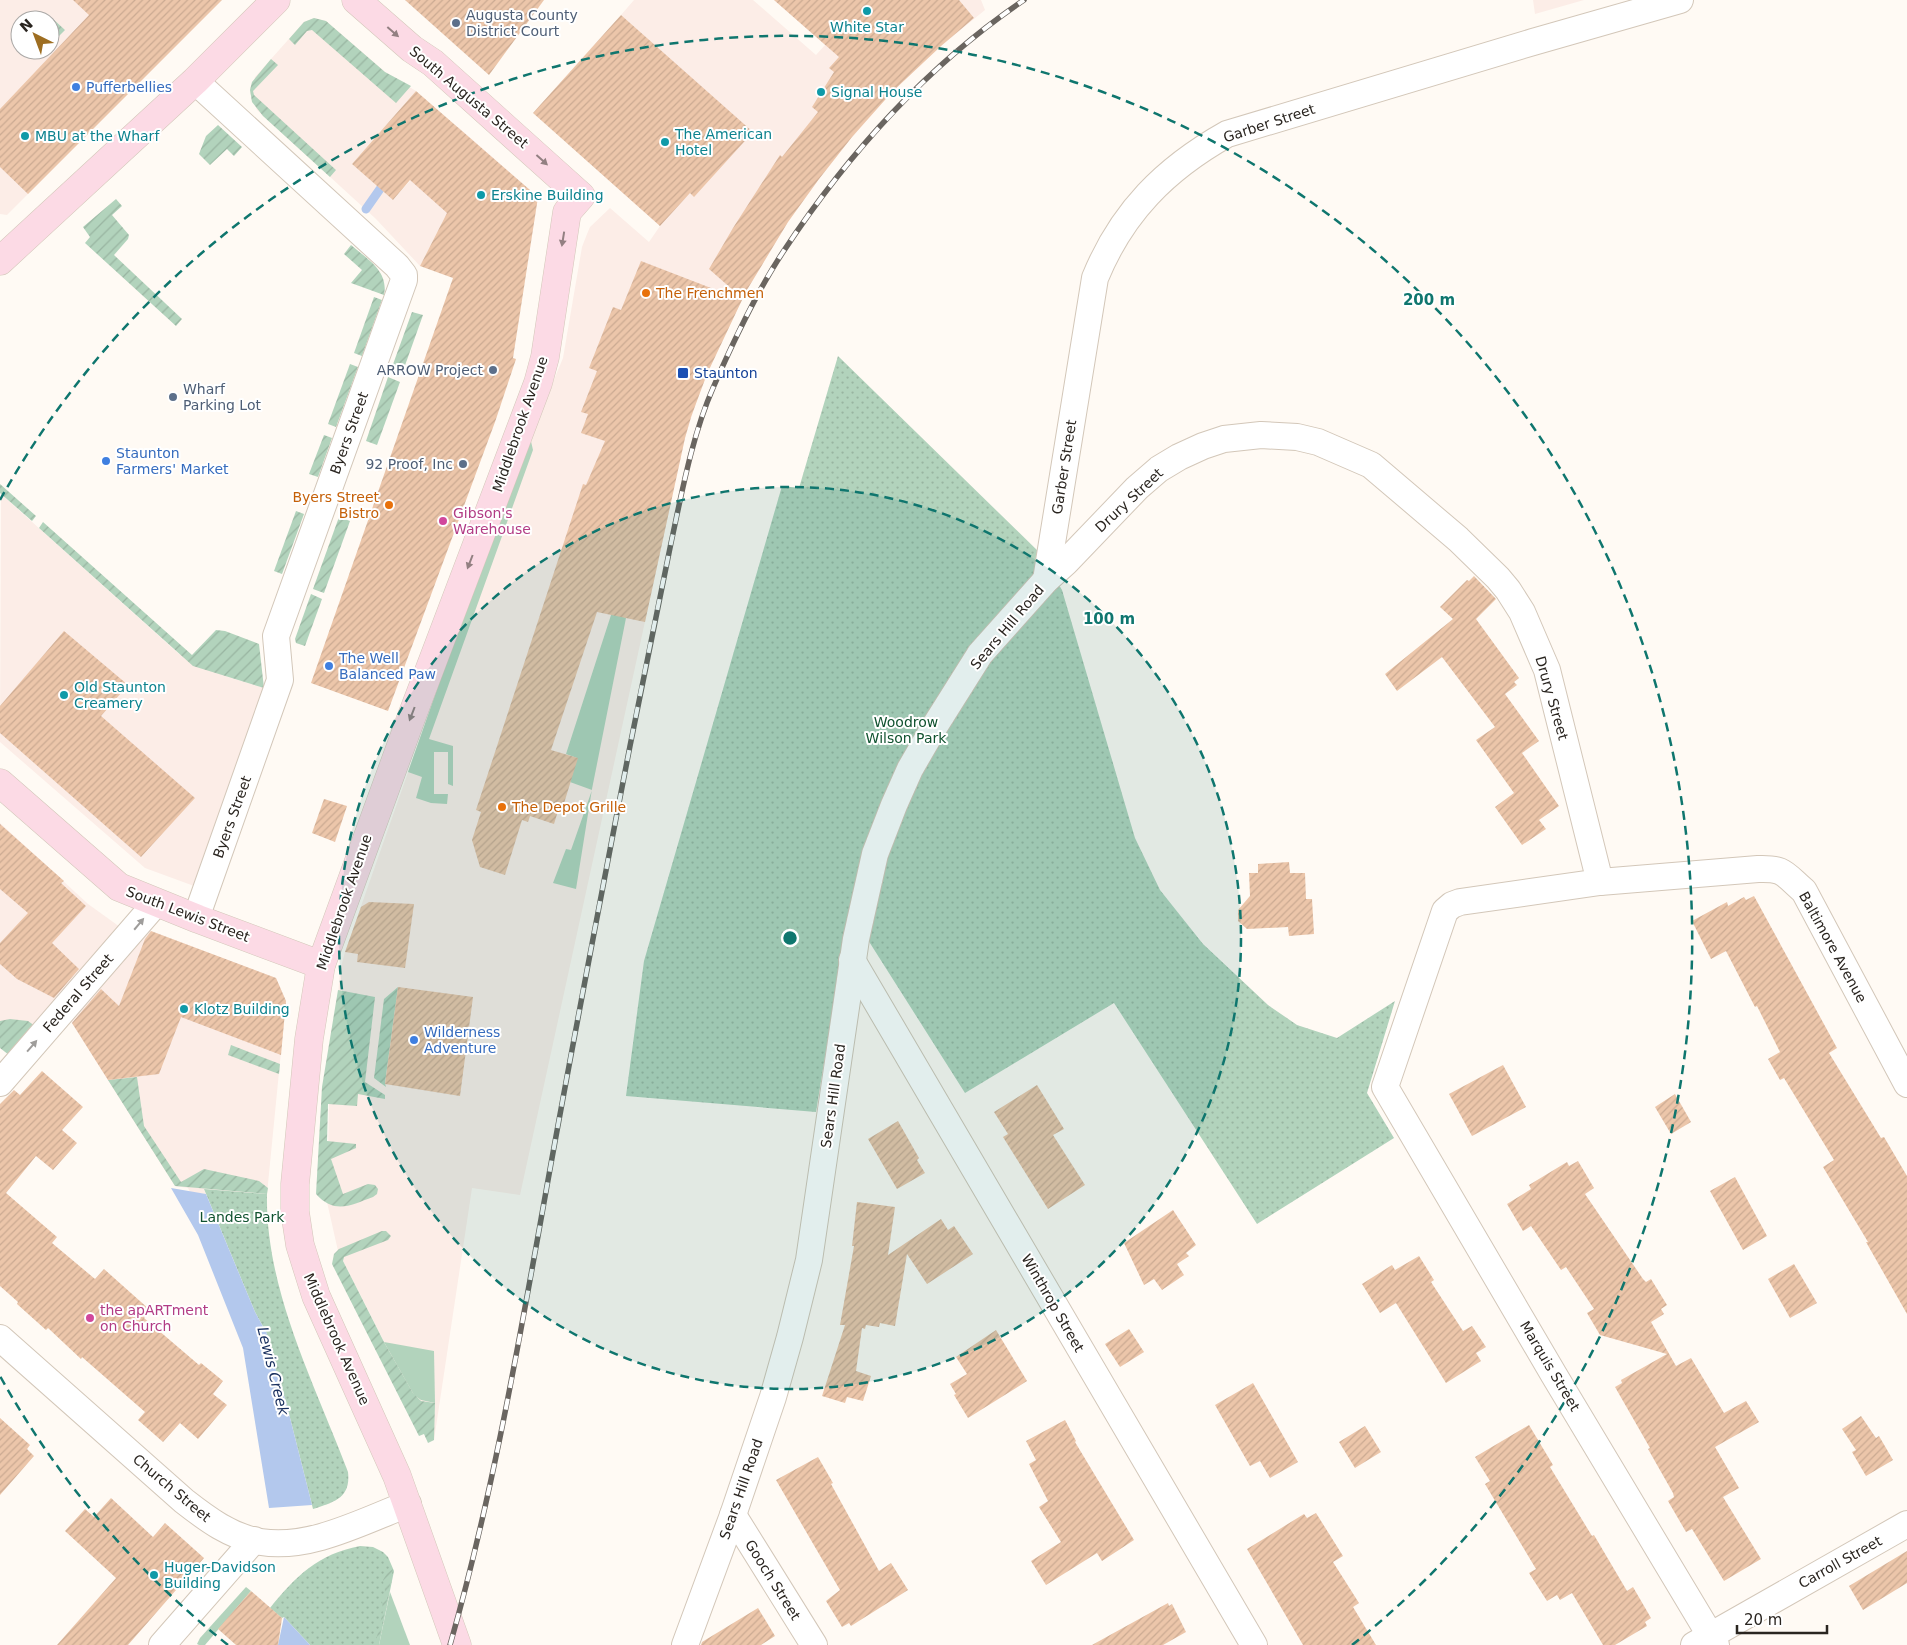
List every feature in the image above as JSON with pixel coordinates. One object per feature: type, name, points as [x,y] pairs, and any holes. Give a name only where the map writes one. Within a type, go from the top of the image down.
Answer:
[{"type":"street","points":[[0,261],[196,82],[276,0]]},
{"type":"street","name":"South Augusta Street","points":[[356,0],[412,49],[433,63],[581,196]]},
{"type":"street","name":"Garber Street","points":[[1046,580],[1095,278],[1120,228],[1134,209],[1152,190],[1190,157],[1227,134],[1680,0]]},
{"type":"street","name":"Byers Street","points":[[196,82],[397,266],[404,275],[404,280],[276,636],[280,680],[196,918]]},
{"type":"street","name":"Middlebrook Avenue","points":[[457,1645],[438,1596],[408,1504],[363,1397],[316,1296],[304,1260],[295,1212],[298,1146],[309,1039],[321,965],[410,721],[540,376],[545,357],[567,212],[581,196]]},
{"type":"street","name":"Drury Street","points":[[1046,580],[1066,562],[1137,488],[1159,469],[1179,457],[1204,446],[1224,440],[1261,435],[1296,437],[1318,442],[1371,465],[1458,539],[1498,578],[1522,612],[1547,670],[1600,882]]},
{"type":"street","name":"Sears Hill Road","points":[[685,1645],[733,1515],[773,1397],[809,1260],[852,960],[868,879],[875,854],[910,769],[936,724],[980,654],[1046,580]]},
{"type":"street","name":"South Lewis Street","points":[[0,783],[119,887],[321,965]]},
{"type":"street","name":"Baltimore Avenue","points":[[1600,882],[1758,869],[1774,868],[1781,870],[1804,890],[1907,1084]]},
{"type":"street","name":"Marquis Street","points":[[1600,882],[1504,895],[1452,905],[1445,911],[1385,1086],[1707,1642]]},
{"type":"street","name":"Federal Street","points":[[0,1083],[156,902]]},
{"type":"street","name":"Winthrop Street","points":[[852,960],[1254,1645]]},
{"type":"street","name":"Church Street","points":[[0,1338],[202,1515],[226,1530],[254,1540],[276,1543],[315,1538],[408,1504]]},
{"type":"street","name":"Gooch Street","points":[[733,1515],[814,1645]]},
{"type":"street","name":"Carroll Street","points":[[1707,1642],[1907,1524]]},
{"type":"street","points":[[162,1645],[254,1540]]},
{"type":"shaded area","points":[[0,0],[222,0],[7,215],[0,214]]},
{"type":"shaded area","points":[[634,0],[753,0],[816,55],[825,45],[774,0],[981,0],[985,10],[941,46],[892,92],[852,137],[819,179],[788,222],[747,290],[719,346],[698,396],[685,438],[520,1195],[472,1188],[434,1440],[338,1251],[327,1202],[329,1104],[340,971],[465,610],[530,437],[563,358],[582,247],[590,227],[610,208],[649,242],[660,226],[575,150],[662,52],[621,15]]},
{"type":"shaded area","points":[[1533,0],[1584,0],[1535,14]]},
{"type":"shaded area","points":[[314,18],[326,21],[385,72],[416,91],[352,164],[393,200],[458,127],[538,197],[528,261],[445,217],[420,266],[376,219],[257,110],[250,93],[255,77],[304,22]]},
{"type":"shaded area","points":[[1,494],[179,654],[228,677],[264,688],[194,886],[145,868],[0,742]]},
{"type":"shaded area","points":[[0,823],[88,904],[120,927],[35,1026],[0,1048]]},
{"type":"shaded area","points":[[148,930],[276,978],[286,1001],[267,1194],[204,1189],[206,1194],[190,1192],[188,1188],[175,1186],[70,1020]]},
{"type":"green space","points":[[314,18],[326,21],[385,72],[411,86],[396,103],[312,30],[307,31],[295,45],[289,39],[304,22]]},
{"type":"green space","points":[[60,25],[65,30],[60,35]]},
{"type":"green space","points":[[271,59],[278,65],[253,91],[254,95],[336,170],[330,177],[263,116],[252,102],[250,90],[252,82]]},
{"type":"green space","points":[[218,125],[242,147],[234,156],[227,149],[210,165],[199,154],[206,136]]},
{"type":"green space","points":[[116,199],[122,206],[112,215],[129,235],[128,239],[114,255],[182,319],[176,326],[85,243],[90,237],[83,227]]},
{"type":"green space","points":[[351,245],[380,272],[385,287],[384,295],[351,283],[362,270],[344,254]]},
{"type":"green space","points":[[374,297],[382,300],[362,356],[354,353]]},
{"type":"green space","points":[[412,312],[423,315],[403,371],[392,367]]},
{"type":"green space","name":"Woodrow Wilson Park","points":[[838,356],[1040,553],[1062,590],[1135,838],[1160,890],[1203,944],[1268,1005],[1297,1025],[1337,1038],[1395,1001],[1367,1093],[1394,1138],[1257,1224],[1114,1003],[965,1093],[849,910],[816,1112],[626,1096],[644,961],[782,486],[799,488]]},
{"type":"green space","points":[[350,364],[358,367],[336,427],[328,424]]},
{"type":"green space","points":[[388,377],[400,382],[377,445],[366,441]]},
{"type":"green space","points":[[324,435],[332,438],[318,477],[309,474]]},
{"type":"green space","points":[[530,437],[533,450],[429,739],[453,746],[453,786],[448,784],[448,752],[434,752],[434,794],[448,794],[447,804],[431,803],[416,798],[422,777],[408,772],[465,610]]},
{"type":"green space","points":[[0,484],[36,516],[32,521],[0,493]]},
{"type":"green space","points":[[296,511],[304,514],[282,574],[274,571]]},
{"type":"green space","points":[[339,517],[350,521],[324,593],[313,589]]},
{"type":"green space","points":[[43,522],[192,655],[216,630],[225,631],[259,644],[264,688],[193,666],[39,528]]},
{"type":"green space","points":[[311,594],[322,599],[305,646],[296,643],[295,639]]},
{"type":"green space","points":[[612,612],[626,618],[592,790],[570,782],[577,758],[566,754]]},
{"type":"green space","points":[[592,791],[576,889],[553,883],[566,849],[571,850]]},
{"type":"green space","points":[[398,987],[386,1087],[374,1078],[384,999]]},
{"type":"green space","points":[[338,990],[375,997],[365,1082],[385,1095],[385,1099],[358,1094],[357,1106],[328,1104],[327,1141],[356,1144],[356,1148],[331,1159],[343,1194],[368,1184],[375,1185],[378,1189],[377,1194],[373,1197],[343,1206],[330,1204],[316,1194],[322,1087]]},
{"type":"green space","points":[[10,1019],[28,1021],[35,1026],[9,1055],[0,1048],[0,1021]]},
{"type":"green space","points":[[231,1045],[280,1064],[279,1074],[228,1055]]},
{"type":"green space","points":[[137,1077],[144,1126],[181,1182],[204,1169],[259,1181],[268,1188],[267,1194],[175,1186],[108,1080]]},
{"type":"green space","name":"Landes Park","points":[[204,1189],[267,1194],[274,1266],[283,1301],[307,1371],[348,1472],[347,1488],[344,1493],[340,1498],[328,1504],[313,1509],[286,1402],[268,1345],[267,1334],[255,1312]]},
{"type":"green space","points":[[386,1231],[391,1236],[388,1240],[344,1257],[343,1261],[384,1342],[413,1393],[421,1401],[435,1403],[434,1440],[428,1443],[424,1434],[419,1436],[332,1264],[334,1254],[339,1249]]},
{"type":"green space","points":[[384,1342],[434,1351],[435,1403],[421,1400],[414,1395]]},
{"type":"green space","points":[[360,1546],[373,1547],[383,1552],[388,1557],[394,1571],[379,1645],[310,1645],[284,1617],[282,1618],[270,1608],[289,1586],[309,1568],[332,1555]]},
{"type":"green space","points":[[393,1569],[378,1645],[375,1645],[383,1611],[382,1600],[385,1591],[383,1580],[387,1573]]},
{"type":"green space","points":[[246,1587],[251,1591],[205,1645],[197,1644],[200,1638]]},
{"type":"green space","points":[[390,1592],[410,1645],[379,1645]]},
{"type":"water","points":[[171,1188],[206,1194],[255,1312],[267,1334],[268,1345],[286,1402],[312,1505],[269,1508],[243,1348],[198,1235]]},
{"type":"water","points":[[284,1617],[310,1645],[278,1645]]},
{"type":"building","points":[[73,0],[222,0],[28,194],[0,167],[0,109],[46,60],[60,60],[60,46],[89,15]]},
{"type":"building","points":[[405,0],[544,0],[489,75]]},
{"type":"building","points":[[774,0],[959,0],[974,18],[892,92],[852,137],[788,222],[742,298],[709,269],[780,155],[782,157],[818,112],[812,107],[834,72],[829,68],[839,57]]},
{"type":"building","name":"The American Hotel","points":[[621,15],[753,132],[694,197],[690,193],[660,226],[533,113]]},
{"type":"building","points":[[416,91],[538,197],[513,358],[516,359],[495,422],[388,711],[311,683],[453,278],[420,266],[447,213],[410,180],[393,200],[352,164]]},
{"type":"building","points":[[641,261],[742,300],[707,374],[691,417],[645,622],[597,612],[551,750],[578,758],[561,813],[558,811],[554,824],[530,816],[528,822],[522,820],[505,875],[480,867],[472,840],[481,812],[476,810],[583,484],[586,485],[605,441],[581,433],[588,414],[581,412],[597,371],[589,368],[613,307],[621,310]]},
{"type":"building","points":[[1474,576],[1496,599],[1476,619],[1519,678],[1514,682],[1517,685],[1505,694],[1539,741],[1522,753],[1559,806],[1539,820],[1546,829],[1522,845],[1495,807],[1514,793],[1476,740],[1495,727],[1442,657],[1397,691],[1385,674],[1453,619],[1440,607],[1467,580],[1469,581]]},
{"type":"building","points":[[64,631],[128,685],[101,716],[195,798],[141,857],[0,733],[0,706]]},
{"type":"building","points":[[324,799],[347,806],[335,842],[312,833]]},
{"type":"building","points":[[0,824],[64,881],[61,883],[86,906],[52,943],[79,969],[54,998],[17,979],[0,964],[0,943],[28,913],[0,889]]},
{"type":"building","points":[[1289,862],[1290,873],[1305,873],[1306,899],[1312,899],[1314,934],[1289,936],[1288,927],[1247,929],[1238,921],[1238,910],[1250,896],[1249,873],[1258,873],[1258,864]]},
{"type":"building","points":[[1754,896],[1837,1048],[1829,1053],[1881,1138],[1884,1137],[1907,1176],[1907,1314],[1866,1242],[1868,1242],[1823,1167],[1834,1160],[1784,1078],[1780,1080],[1768,1059],[1780,1052],[1757,1006],[1755,1007],[1726,951],[1711,959],[1692,921],[1727,902],[1728,906],[1744,897],[1746,900]]},
{"type":"building","points":[[369,902],[414,904],[405,968],[357,962],[358,954],[345,952],[361,907]]},
{"type":"building","name":"Klotz Building","points":[[151,931],[276,978],[286,1001],[281,1055],[181,1017],[159,1074],[108,1080],[72,1023],[101,989],[119,1006],[145,939]]},
{"type":"building","points":[[398,987],[473,997],[460,1096],[385,1084]]},
{"type":"building","points":[[1503,1065],[1526,1107],[1472,1136],[1449,1094]]},
{"type":"building","points":[[42,1071],[83,1107],[62,1130],[77,1143],[53,1170],[36,1156],[6,1193],[57,1237],[52,1243],[95,1279],[104,1269],[150,1310],[144,1318],[199,1365],[201,1363],[223,1381],[213,1394],[227,1405],[198,1439],[180,1423],[163,1442],[138,1420],[145,1412],[82,1357],[81,1359],[48,1328],[46,1330],[0,1286],[0,1104],[14,1090],[20,1095]]},
{"type":"building","points":[[1037,1085],[1064,1129],[1053,1135],[1085,1185],[1048,1209],[1003,1137],[1008,1134],[994,1112]]},
{"type":"building","points":[[1675,1094],[1691,1122],[1671,1134],[1655,1107]]},
{"type":"building","points":[[898,1121],[919,1158],[917,1160],[925,1173],[897,1189],[868,1139]]},
{"type":"building","points":[[1578,1161],[1594,1188],[1585,1194],[1643,1279],[1646,1282],[1651,1279],[1667,1305],[1661,1309],[1664,1314],[1651,1322],[1676,1366],[1691,1358],[1724,1413],[1746,1401],[1759,1422],[1715,1447],[1739,1488],[1723,1497],[1761,1559],[1724,1581],[1692,1529],[1686,1532],[1668,1501],[1674,1497],[1673,1493],[1615,1387],[1622,1383],[1621,1380],[1667,1354],[1600,1335],[1587,1313],[1594,1309],[1566,1267],[1561,1270],[1531,1226],[1523,1231],[1507,1204],[1531,1189],[1529,1185],[1567,1162],[1569,1166]]},
{"type":"building","points":[[1735,1177],[1767,1236],[1743,1250],[1710,1191]]},
{"type":"building","points":[[857,1202],[895,1207],[888,1255],[941,1219],[948,1230],[954,1226],[973,1254],[927,1284],[907,1254],[895,1326],[880,1323],[879,1327],[866,1325],[865,1329],[862,1328],[856,1371],[871,1376],[863,1401],[847,1397],[845,1403],[822,1396],[845,1325],[840,1325],[854,1246],[852,1246]]},
{"type":"building","points":[[1173,1210],[1196,1245],[1186,1253],[1189,1256],[1177,1264],[1184,1275],[1162,1290],[1154,1279],[1144,1285],[1124,1243]]},
{"type":"building","points":[[1419,1256],[1434,1280],[1431,1282],[1463,1331],[1472,1326],[1486,1347],[1476,1353],[1481,1361],[1446,1383],[1396,1303],[1380,1313],[1362,1284],[1392,1265],[1395,1270]]},
{"type":"building","points":[[1794,1264],[1817,1303],[1790,1318],[1768,1279]]},
{"type":"building","points":[[1129,1329],[1144,1352],[1120,1367],[1105,1344]]},
{"type":"building","points":[[996,1330],[1027,1381],[968,1418],[954,1395],[956,1394],[950,1384],[967,1374],[956,1357]]},
{"type":"building","points":[[1253,1383],[1298,1462],[1270,1478],[1260,1461],[1250,1466],[1215,1405]]},
{"type":"building","points":[[1861,1416],[1876,1438],[1879,1436],[1893,1460],[1866,1476],[1852,1452],[1856,1450],[1842,1429]]},
{"type":"building","points":[[0,1418],[30,1445],[27,1449],[34,1456],[0,1495]]},
{"type":"building","points":[[1065,1420],[1075,1442],[1134,1540],[1102,1561],[1097,1553],[1046,1585],[1031,1561],[1061,1542],[1039,1507],[1048,1501],[1029,1464],[1036,1460],[1026,1441]]},
{"type":"building","points":[[1529,1425],[1553,1465],[1550,1467],[1592,1536],[1594,1535],[1627,1591],[1633,1587],[1651,1618],[1645,1622],[1647,1626],[1615,1645],[1603,1645],[1572,1593],[1560,1600],[1557,1595],[1547,1601],[1529,1573],[1536,1569],[1485,1484],[1490,1481],[1475,1457]]},
{"type":"building","points":[[1365,1426],[1381,1452],[1355,1468],[1339,1442]]},
{"type":"building","points":[[818,1457],[879,1571],[891,1563],[908,1590],[851,1626],[849,1623],[842,1627],[826,1601],[840,1590],[776,1480]]},
{"type":"building","name":"Huger-Davidson Building","points":[[111,1498],[153,1537],[165,1523],[204,1558],[128,1645],[57,1645],[116,1578],[65,1531],[85,1509],[94,1517]]},
{"type":"building","points":[[1316,1513],[1343,1556],[1333,1562],[1359,1603],[1353,1607],[1376,1645],[1303,1645],[1247,1549],[1304,1514],[1307,1518]]},
{"type":"building","points":[[1907,1551],[1907,1583],[1863,1610],[1849,1586]]},
{"type":"building","points":[[251,1591],[282,1618],[278,1645],[236,1645],[218,1629]]},
{"type":"building","points":[[1168,1603],[1169,1606],[1172,1604],[1186,1632],[1163,1645],[1092,1645]]},
{"type":"building","points":[[758,1608],[775,1636],[761,1645],[701,1645],[702,1642]]},
{"type":"waterway","name":"Lewis Creek","points":[[366,209],[380,189]]},
{"type":"railway","points":[[450,1645],[479,1534],[503,1422],[576,1027],[640,696],[671,543],[699,425],[721,371],[763,284],[783,252],[834,181],[891,114],[922,83],[955,53],[1024,0]]},
{"type":"place","name":"White Star","points":[[867,11]]},
{"type":"place","name":"Augusta County District Court","points":[[456,23]]},
{"type":"place","name":"Pufferbellies","points":[[76,87]]},
{"type":"place","name":"Signal House","points":[[821,92]]},
{"type":"place","name":"MBU at the Wharf","points":[[25,136]]},
{"type":"place","name":"The American Hotel","points":[[665,142]]},
{"type":"place","name":"Erskine Building","points":[[481,195]]},
{"type":"place","name":"The Frenchmen","points":[[646,293]]},
{"type":"place","name":"ARROW Project","points":[[493,370]]},
{"type":"place","name":"Staunton","points":[[683,373]]},
{"type":"place","name":"Wharf Parking Lot","points":[[173,397]]},
{"type":"place","name":"Staunton Farmers' Market","points":[[106,461]]},
{"type":"place","name":"92 Proof, Inc","points":[[463,464]]},
{"type":"place","name":"Byers Street Bistro","points":[[389,505]]},
{"type":"place","name":"Gibson's Warehouse","points":[[443,521]]},
{"type":"place","name":"The Well Balanced Paw","points":[[329,666]]},
{"type":"place","name":"Old Staunton Creamery","points":[[64,695]]},
{"type":"place","name":"The Depot Grille","points":[[502,807]]},
{"type":"place","name":"Klotz Building","points":[[184,1009]]},
{"type":"place","name":"Wilderness Adventure","points":[[414,1040]]},
{"type":"place","name":"the apARTment on Church","points":[[90,1318]]},
{"type":"place","name":"Huger-Davidson Building","points":[[154,1575]]}]
